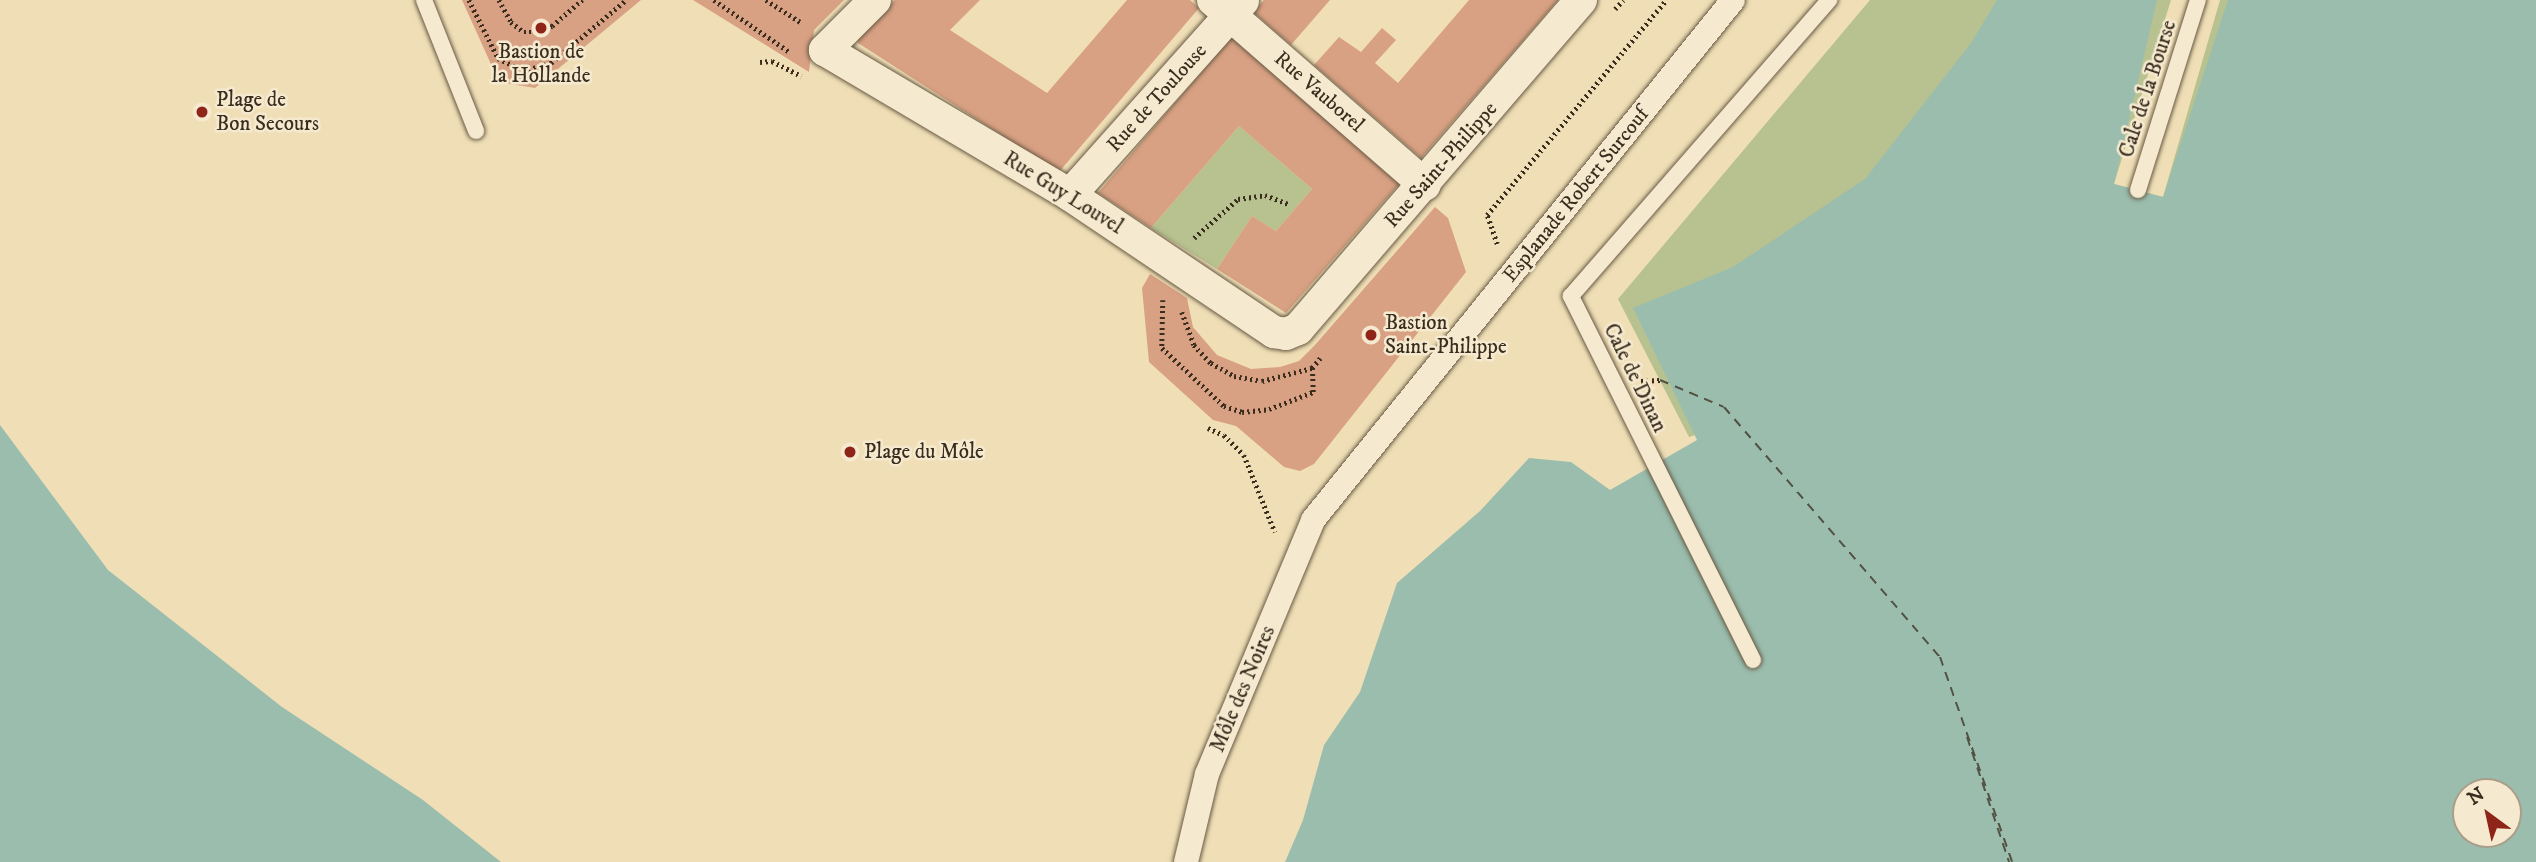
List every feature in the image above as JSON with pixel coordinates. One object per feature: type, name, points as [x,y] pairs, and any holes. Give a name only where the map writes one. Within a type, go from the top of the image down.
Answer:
[{"type":"street","points":[[811,54],[875,0]]},
{"type":"street","name":"Rue Saint-Philippe","points":[[1298,328],[1425,185],[1581,0]]},
{"type":"street","name":"Esplanade Robert Surcouf","points":[[1313,520],[1733,0]]},
{"type":"street","name":"Rue Vauborel","points":[[1229,5],[1425,185]]},
{"type":"street","name":"Rue de Toulouse","points":[[1070,195],[1229,5]]},
{"type":"street","name":"Rue Guy Louvel","points":[[811,54],[1070,195],[1274,332],[1298,328]]},
{"type":"street","name":"Môle des Noires","points":[[1186,862],[1207,774],[1313,520]]},
{"type":"lane","points":[[424,0],[476,131]]},
{"type":"lane","name":"Cale de Dinan","points":[[1753,660],[1571,296],[1829,0]]},
{"type":"lane","name":"Cale de la Bourse","points":[[2138,190],[2198,0]]},
{"type":"path","points":[[470,0],[498,58],[523,71],[551,63],[626,0]]},
{"type":"path","points":[[499,0],[511,22],[524,32],[535,32],[552,26],[582,0]]},
{"type":"path","points":[[714,0],[811,54]]},
{"type":"path","points":[[1605,20],[1623,0]]},
{"type":"path","points":[[1508,278],[1487,215],[1666,0]]},
{"type":"path","points":[[760,62],[772,61],[801,76]]},
{"type":"path","points":[[1202,229],[1238,199],[1265,195],[1289,204]]},
{"type":"path","points":[[1162,294],[1162,348],[1224,406],[1242,412],[1269,409],[1313,392],[1312,368]]},
{"type":"path","points":[[1181,304],[1194,345],[1211,363],[1234,376],[1262,381],[1312,368],[1329,347]]},
{"type":"path","points":[[1208,428],[1224,435],[1244,455],[1292,570]]},
{"type":"green space","points":[[1870,0],[2171,0],[2114,184],[2163,197],[2220,0],[2278,0],[2163,223],[1756,416],[1689,437],[1618,299]]},
{"type":"green space","points":[[1239,126],[1312,189],[1276,231],[1252,216],[1217,269],[1151,228]]},
{"type":"shaded area","points":[[1997,0],[2157,0],[2114,184],[2163,197],[2228,0],[2536,0],[2536,862],[1285,862],[1303,820],[1324,745],[1360,692],[1397,583],[1480,511],[1529,458],[1571,462],[1610,490],[1697,440],[1633,308],[1733,267],[1865,179],[1971,43]]},
{"type":"shaded area","points":[[0,425],[108,570],[282,707],[423,800],[501,862],[0,862]]},
{"type":"building","name":"Bastion de la Hollande","points":[[462,0],[641,0],[535,88],[499,82]]},
{"type":"building","points":[[693,0],[844,0],[814,30],[809,72]]},
{"type":"building","points":[[895,0],[980,0],[950,30],[1047,93],[1127,0],[1190,0],[1199,8],[1059,172],[858,43],[857,37]]},
{"type":"building","points":[[1264,0],[1330,0],[1291,45],[1253,12]]},
{"type":"building","points":[[1469,0],[1558,0],[1421,158],[1314,65],[1339,37],[1361,52],[1382,28],[1396,40],[1375,63],[1398,83]]},
{"type":"building","points":[[1232,36],[1400,183],[1286,313],[1217,269],[1252,216],[1276,231],[1312,189],[1239,126],[1151,228],[1098,193]]},
{"type":"building","name":"Bastion Saint-Philippe","points":[[1435,207],[1448,218],[1466,272],[1314,464],[1300,471],[1284,467],[1236,426],[1213,420],[1149,362],[1142,288],[1150,274],[1187,298],[1193,327],[1217,355],[1251,369],[1280,367],[1299,361],[1315,345]]},
{"type":"ferry route","points":[[1660,380],[1724,407],[1940,657],[2012,862]]},
{"type":"ferry route","points":[[1967,737],[2009,862]]},
{"type":"place","name":"Bastion de la Hollande","points":[[541,28]]},
{"type":"place","name":"Plage de Bon Secours","points":[[202,112]]},
{"type":"place","name":"Bastion Saint-Philippe","points":[[1371,335]]},
{"type":"place","name":"Plage du Môle","points":[[850,452]]}]
